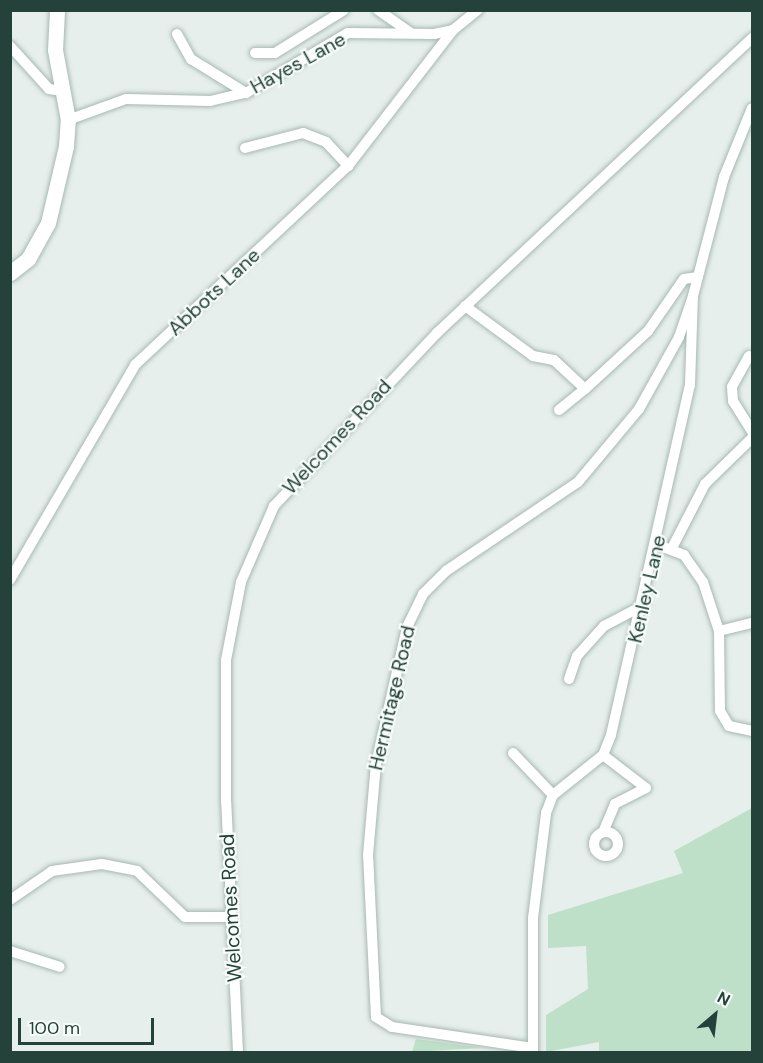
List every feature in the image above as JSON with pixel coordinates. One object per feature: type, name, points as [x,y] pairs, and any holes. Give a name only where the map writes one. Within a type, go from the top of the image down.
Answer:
[{"type":"street","points":[[10,273],[28,259],[48,223],[68,120],[55,50],[57,10]]},
{"type":"street","points":[[255,53],[275,53],[344,10]]},
{"type":"street","points":[[378,10],[413,34]]},
{"type":"street","points":[[453,30],[478,10]]},
{"type":"street","name":"Hayes Lane","points":[[68,120],[126,99],[210,101],[246,93],[348,33],[413,34],[453,30]]},
{"type":"street","name":"Abbots Lane","points":[[10,580],[135,365],[348,166],[453,30]]},
{"type":"street","points":[[177,34],[191,59],[246,93]]},
{"type":"street","name":"Welcomes Road","points":[[238,1053],[225,700],[231,620],[241,582],[285,489],[465,306],[753,38]]},
{"type":"street","points":[[10,46],[49,89],[63,91]]},
{"type":"street","name":"Kenley Lane","points":[[603,755],[658,545],[690,385],[693,296],[724,177],[753,108]]},
{"type":"street","points":[[244,148],[303,133],[326,142],[348,166]]},
{"type":"street","points":[[559,410],[648,331],[684,279],[698,277]]},
{"type":"street","name":"Hermitage Road","points":[[533,1050],[392,1027],[375,1017],[368,855],[376,764],[407,627],[423,594],[446,571],[578,482],[639,409],[679,337],[693,296]]},
{"type":"street","points":[[465,306],[533,356],[554,360],[585,388]]},
{"type":"street","points":[[749,356],[732,387],[733,401],[753,431]]},
{"type":"street","points":[[672,548],[705,484],[753,438]]},
{"type":"street","points":[[658,545],[672,548],[691,562],[703,582],[719,631],[720,711],[729,726],[753,731]]},
{"type":"street","points":[[569,679],[577,657],[604,626],[644,604]]},
{"type":"street","points":[[719,631],[753,624]]},
{"type":"street","points":[[513,753],[553,795]]},
{"type":"street","points":[[533,1050],[537,853],[553,795],[603,755],[646,788],[615,804],[603,832]]},
{"type":"street","points":[[10,900],[52,871],[102,864],[137,871],[185,916],[232,917]]},
{"type":"street","points":[[10,951],[60,967]]},
{"type":"green space","points":[[752,808],[752,1052],[599,1052],[599,1042],[546,1052],[546,1015],[588,989],[586,946],[548,948],[548,915],[683,873],[674,851]]},
{"type":"green space","points":[[416,1039],[482,1048],[412,1052]]}]
